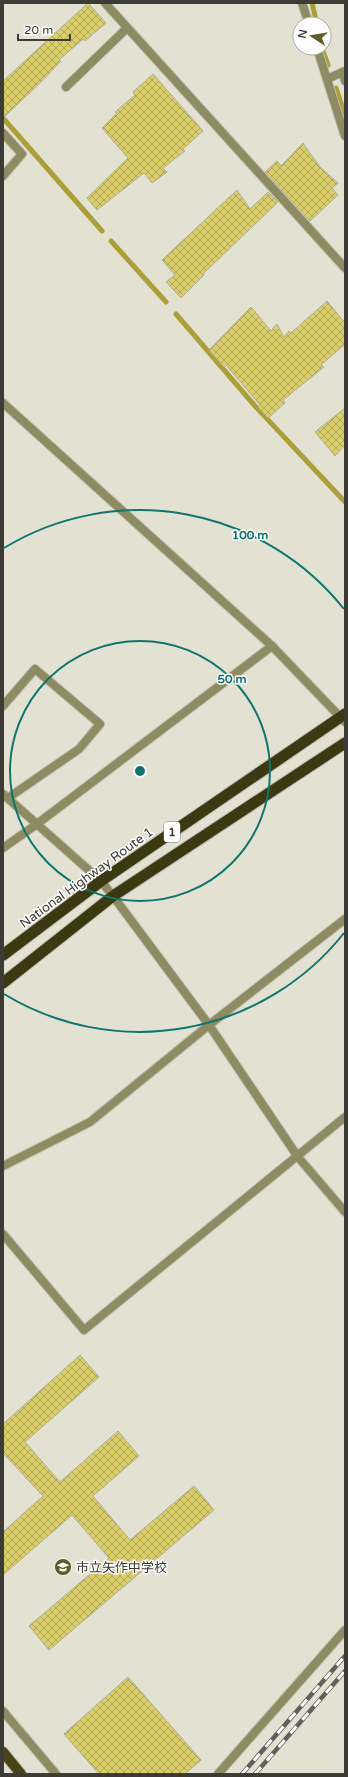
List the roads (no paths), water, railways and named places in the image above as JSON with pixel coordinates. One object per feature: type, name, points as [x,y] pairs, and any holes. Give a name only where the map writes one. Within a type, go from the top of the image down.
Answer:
[{"type":"highway","name":"National Highway Route 1","points":[[3,955],[101,881],[344,718]]},
{"type":"highway","name":"1","points":[[3,983],[113,896],[345,743]]},
{"type":"main road","points":[[3,1752],[21,1774]]},
{"type":"street","points":[[105,3],[345,268]]},
{"type":"street","points":[[302,3],[306,16]]},
{"type":"street","points":[[66,87],[127,28]]},
{"type":"street","points":[[320,56],[345,136]]},
{"type":"street","points":[[327,79],[344,71],[345,81]]},
{"type":"street","points":[[3,133],[22,154],[3,176]]},
{"type":"street","points":[[3,403],[272,646],[344,718]]},
{"type":"street","points":[[3,848],[37,824],[272,646]]},
{"type":"street","points":[[3,706],[35,669],[100,724],[79,749],[5,796],[101,881],[208,1025],[298,1157],[345,1212]]},
{"type":"street","points":[[3,1166],[90,1122],[208,1025],[345,919]]},
{"type":"street","points":[[3,1234],[84,1330],[298,1157],[345,1117]]},
{"type":"street","points":[[218,1774],[345,1630]]},
{"type":"street","points":[[3,1711],[56,1774]]},
{"type":"waterway","points":[[312,3],[315,16]]},
{"type":"waterway","points":[[325,56],[328,65]]},
{"type":"waterway","points":[[336,88],[345,115]]},
{"type":"waterway","points":[[3,118],[102,231]]},
{"type":"waterway","points":[[111,241],[166,302]]},
{"type":"waterway","points":[[176,314],[255,406],[345,502]]},
{"type":"railway","points":[[242,1774],[345,1656]]},
{"type":"railway","points":[[255,1774],[345,1671]]},
{"type":"place","name":"市立矢作中学校","points":[[63,1567]]}]
